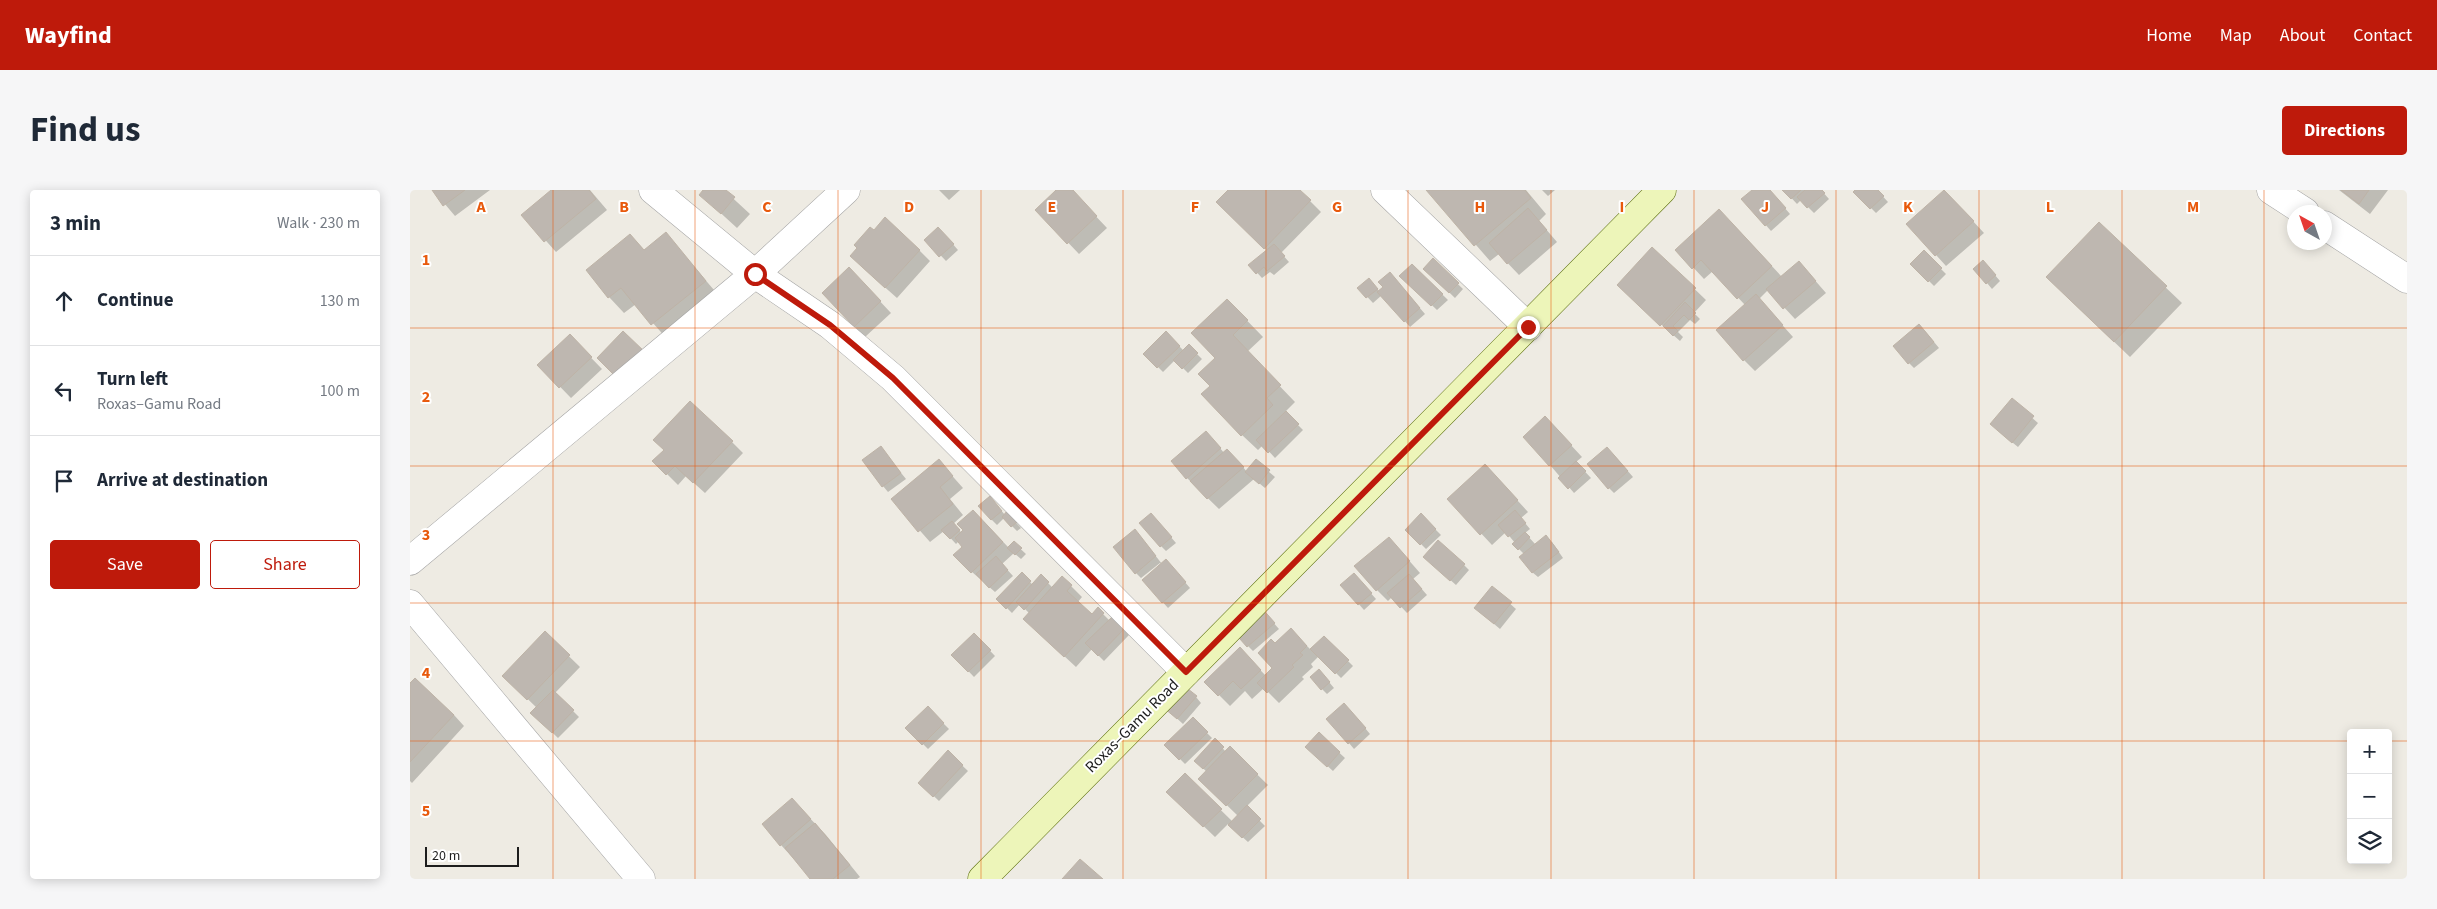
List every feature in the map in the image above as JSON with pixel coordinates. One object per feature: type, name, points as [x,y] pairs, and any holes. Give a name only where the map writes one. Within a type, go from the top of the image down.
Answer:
[{"type":"main road","name":"Roxas–Gamu Road","points":[[982,879],[1662,190]]},
{"type":"street","points":[[653,190],[755,274],[830,325],[893,378],[1186,672]]},
{"type":"street","points":[[410,561],[755,274],[846,190]]},
{"type":"street","points":[[1385,190],[1528,327]]},
{"type":"street","points":[[2271,190],[2294,205]]},
{"type":"street","points":[[2332,230],[2407,279]]},
{"type":"street","points":[[410,604],[641,879]]},
{"type":"building","points":[[432,190],[465,190],[443,206]]},
{"type":"building","points":[[551,190],[589,190],[596,199],[544,242],[521,215]]},
{"type":"building","points":[[703,190],[726,190],[735,197],[721,214],[699,195]]},
{"type":"building","points":[[1056,190],[1073,190],[1097,216],[1067,244],[1035,210]]},
{"type":"building","points":[[1228,190],[1300,190],[1311,200],[1264,249],[1216,202]]},
{"type":"building","points":[[1426,190],[1525,190],[1531,198],[1474,246]]},
{"type":"building","points":[[1752,190],[1770,190],[1786,208],[1765,226],[1741,199]]},
{"type":"building","points":[[1782,190],[1801,190],[1791,199]]},
{"type":"building","points":[[1805,190],[1822,190],[1825,193],[1807,208],[1797,197]]},
{"type":"building","points":[[1855,190],[1878,190],[1884,196],[1870,209],[1853,192]]},
{"type":"building","points":[[1944,190],[1974,221],[1935,256],[1906,224]]},
{"type":"building","points":[[2341,190],[2369,190],[2359,204]]},
{"type":"building","points":[[1528,208],[1547,230],[1507,264],[1489,243]]},
{"type":"building","points":[[1719,209],[1772,266],[1737,299],[1701,260],[1692,269],[1675,250]]},
{"type":"building","points":[[885,217],[920,250],[885,288],[850,256],[857,248],[854,245],[870,227],[874,230]]},
{"type":"building","points":[[2099,222],[2167,286],[2114,342],[2046,277]]},
{"type":"building","points":[[938,227],[954,244],[939,257],[924,240]]},
{"type":"building","points":[[666,232],[706,281],[651,325],[621,288],[608,298],[586,270],[630,234],[644,250]]},
{"type":"building","points":[[1274,244],[1285,256],[1267,271],[1264,267],[1256,274],[1248,265]]},
{"type":"building","points":[[1652,247],[1696,288],[1660,326],[1617,285]]},
{"type":"building","points":[[1924,250],[1942,268],[1928,282],[1910,264]]},
{"type":"building","points":[[1433,258],[1459,283],[1449,293],[1423,269]]},
{"type":"building","points":[[1983,260],[1996,275],[1986,284],[1973,269]]},
{"type":"building","points":[[1799,261],[1816,281],[1783,309],[1766,289]]},
{"type":"building","points":[[1412,264],[1443,294],[1431,306],[1399,276]]},
{"type":"building","points":[[849,267],[881,301],[854,327],[822,293]]},
{"type":"building","points":[[1390,272],[1420,308],[1404,322],[1377,292],[1383,287],[1378,282]]},
{"type":"building","points":[[1369,278],[1378,289],[1366,298],[1357,288]]},
{"type":"building","points":[[1756,294],[1783,325],[1743,361],[1716,330]]},
{"type":"building","points":[[1227,299],[1248,320],[1233,335],[1281,385],[1267,398],[1273,405],[1241,436],[1201,394],[1210,386],[1198,374],[1215,358],[1191,333]]},
{"type":"building","points":[[1685,302],[1696,313],[1689,320],[1684,315],[1673,326],[1678,331],[1673,336],[1663,326]]},
{"type":"building","points":[[1919,324],[1934,342],[1908,364],[1893,346]]},
{"type":"building","points":[[623,331],[646,353],[619,380],[597,358]]},
{"type":"building","points":[[1166,331],[1180,346],[1157,368],[1143,354]]},
{"type":"building","points":[[570,334],[592,357],[559,388],[537,365]]},
{"type":"building","points":[[1189,344],[1198,353],[1182,369],[1173,360]]},
{"type":"building","points":[[2012,398],[2034,416],[2012,443],[1990,424]]},
{"type":"building","points":[[690,401],[733,441],[693,483],[675,466],[666,475],[652,461],[664,450],[653,440]]},
{"type":"building","points":[[1286,411],[1299,424],[1268,453],[1256,440]]},
{"type":"building","points":[[1545,416],[1572,445],[1549,466],[1523,437]]},
{"type":"building","points":[[1206,431],[1221,448],[1186,479],[1171,461]]},
{"type":"building","points":[[881,446],[901,473],[882,487],[862,460]]},
{"type":"building","points":[[1607,447],[1628,471],[1608,489],[1587,464]]},
{"type":"building","points":[[1227,449],[1244,467],[1207,499],[1190,481]]},
{"type":"building","points":[[939,459],[953,476],[940,487],[953,504],[918,532],[891,499]]},
{"type":"building","points":[[1256,459],[1270,470],[1259,484],[1245,472]]},
{"type":"building","points":[[1576,461],[1586,471],[1568,489],[1558,478]]},
{"type":"building","points":[[1485,464],[1518,500],[1480,535],[1447,499]]},
{"type":"building","points":[[990,496],[1002,511],[991,520],[978,506]]},
{"type":"building","points":[[973,510],[1003,542],[971,573],[953,555],[962,547],[955,538],[963,530],[957,524]]},
{"type":"building","points":[[1515,510],[1526,523],[1508,537],[1498,525]]},
{"type":"building","points":[[1007,511],[1017,522],[1011,527],[1002,517]]},
{"type":"building","points":[[1151,513],[1172,537],[1160,547],[1139,523]]},
{"type":"building","points":[[1421,513],[1436,529],[1420,545],[1405,530]]},
{"type":"building","points":[[952,521],[960,530],[950,539],[941,530]]},
{"type":"building","points":[[1135,529],[1156,556],[1135,574],[1113,547]]},
{"type":"building","points":[[1525,532],[1530,537],[1518,550],[1512,544]]},
{"type":"building","points":[[1546,535],[1559,552],[1532,573],[1519,557]]},
{"type":"building","points":[[1389,537],[1410,561],[1376,591],[1354,566]]},
{"type":"building","points":[[1438,540],[1465,564],[1450,581],[1423,557]]},
{"type":"building","points":[[1014,541],[1022,548],[1015,555],[1007,548]]},
{"type":"building","points":[[996,556],[1008,570],[989,588],[976,574]]},
{"type":"building","points":[[1166,559],[1186,582],[1162,603],[1142,580]]},
{"type":"building","points":[[1022,572],[1031,581],[1006,609],[996,599]]},
{"type":"building","points":[[1354,573],[1372,593],[1358,605],[1340,585]]},
{"type":"building","points":[[1041,574],[1049,582],[1024,610],[1016,602]]},
{"type":"building","points":[[1409,574],[1422,589],[1400,608],[1387,593]]},
{"type":"building","points":[[1062,576],[1072,585],[1067,591],[1092,614],[1098,607],[1104,613],[1064,657],[1023,619]]},
{"type":"building","points":[[1492,586],[1512,602],[1494,624],[1474,608]]},
{"type":"building","points":[[1260,606],[1275,623],[1247,647],[1232,630]]},
{"type":"building","points":[[1112,617],[1124,629],[1098,656],[1085,643]]},
{"type":"building","points":[[1291,628],[1307,646],[1300,653],[1303,655],[1292,665],[1294,667],[1267,693],[1257,683],[1272,668],[1258,653],[1271,639],[1275,643]]},
{"type":"building","points":[[545,631],[570,655],[527,700],[502,676]]},
{"type":"building","points":[[974,633],[991,650],[968,672],[951,655]]},
{"type":"building","points":[[1324,636],[1349,660],[1335,674],[1310,649]]},
{"type":"building","points":[[1240,647],[1261,670],[1241,689],[1233,681],[1218,696],[1204,682]]},
{"type":"building","points":[[1319,669],[1330,682],[1321,690],[1310,677]]},
{"type":"building","points":[[415,678],[454,715],[410,762],[410,683]]},
{"type":"building","points":[[1183,685],[1197,696],[1177,719],[1164,708]]},
{"type":"building","points":[[553,690],[574,710],[552,733],[530,713]]},
{"type":"building","points":[[1344,703],[1366,728],[1348,744],[1326,719]]},
{"type":"building","points":[[928,706],[944,723],[922,745],[905,728]]},
{"type":"building","points":[[1193,717],[1208,732],[1179,760],[1164,745]]},
{"type":"building","points":[[1319,732],[1340,752],[1327,767],[1305,747]]},
{"type":"building","points":[[1215,738],[1224,747],[1203,769],[1194,761]]},
{"type":"building","points":[[1230,746],[1258,774],[1226,806],[1198,779]]},
{"type":"building","points":[[948,750],[963,765],[933,797],[918,783]]},
{"type":"building","points":[[1185,773],[1222,809],[1203,827],[1166,792]]},
{"type":"building","points":[[792,798],[811,819],[780,846],[762,824]]},
{"type":"building","points":[[1247,805],[1261,819],[1242,838],[1228,825]]},
{"type":"building","points":[[815,823],[850,865],[833,879],[810,879],[785,848]]},
{"type":"building","points":[[1080,859],[1103,879],[1062,879]]},
{"type":"route","points":[[755,274],[830,325],[893,378],[1186,672],[1528,327]]}]
